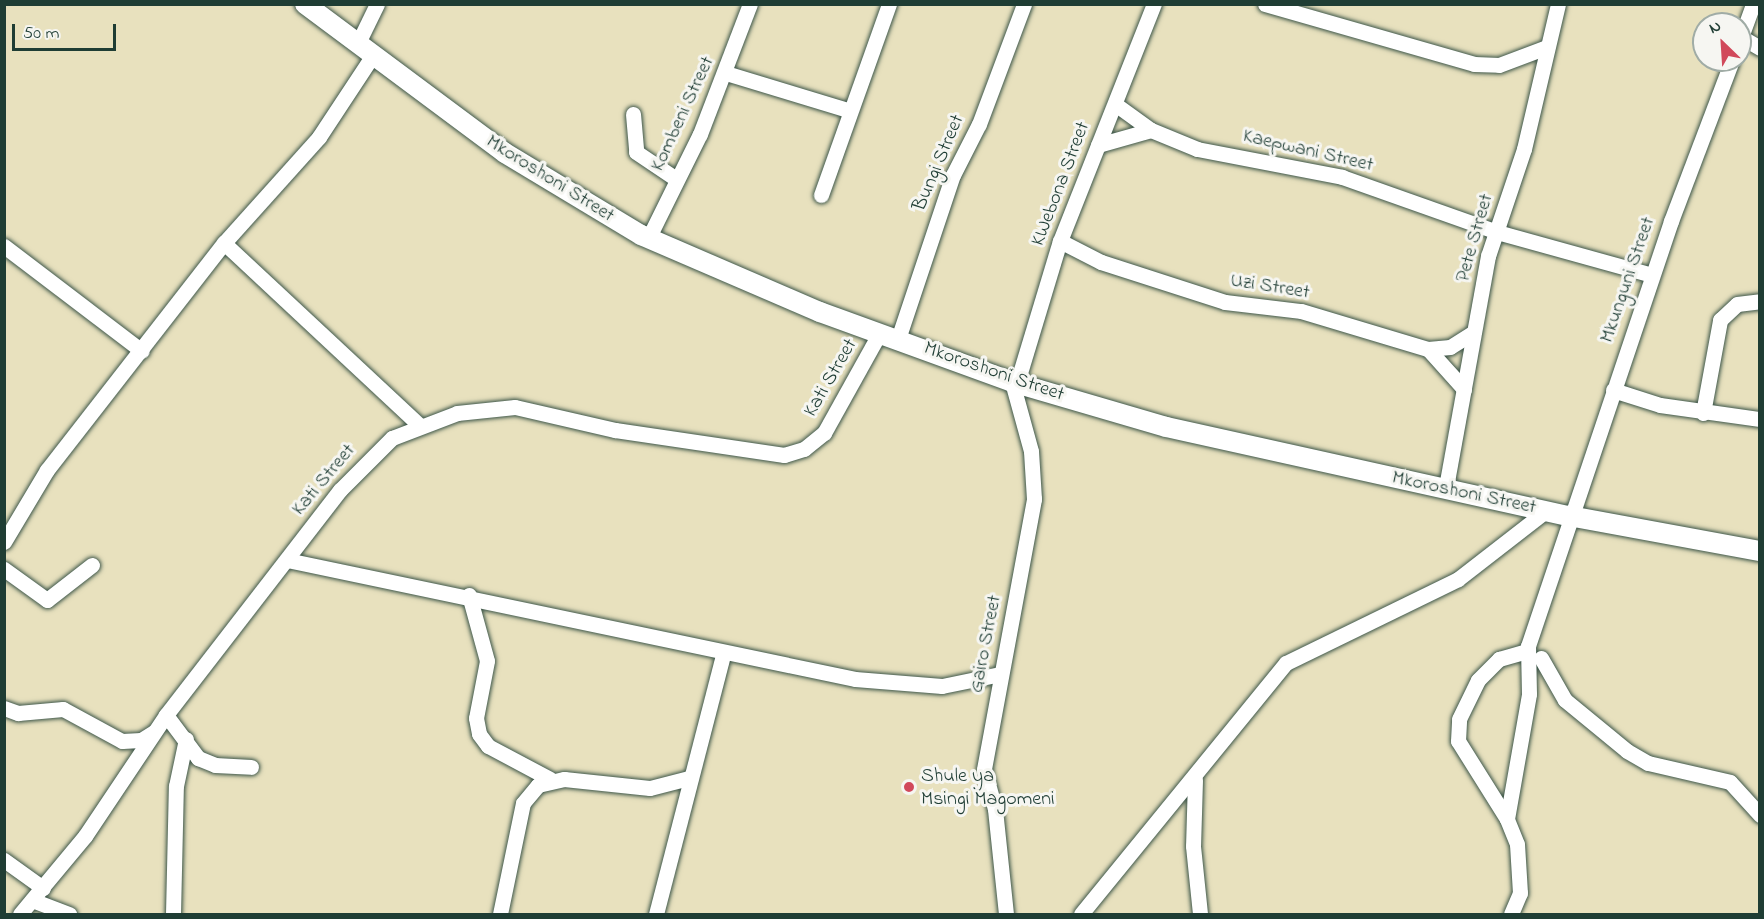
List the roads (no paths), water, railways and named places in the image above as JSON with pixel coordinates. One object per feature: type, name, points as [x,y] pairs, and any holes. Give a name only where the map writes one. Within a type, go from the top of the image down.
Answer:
[{"type":"street","name":"Mkoroshoni Street","points":[[305,4],[505,153],[648,239],[889,337],[1015,382],[1166,427],[1569,516],[1760,551]]},
{"type":"street","points":[[4,542],[47,470],[224,243],[319,137],[365,49],[377,4]]},
{"type":"street","name":"Kombeni Street","points":[[648,239],[726,73],[750,4]]},
{"type":"street","points":[[821,195],[848,110],[889,4]]},
{"type":"street","name":"Bungi Street","points":[[889,337],[953,175],[979,124],[1024,4]]},
{"type":"street","name":"KWebona Street","points":[[1015,382],[1060,241],[1154,4]]},
{"type":"street","points":[[1265,4],[1474,64],[1499,65],[1547,47]]},
{"type":"street","name":"Pete Street","points":[[1446,487],[1474,332],[1497,232],[1524,149],[1558,4]]},
{"type":"street","name":"Mkunguni Street","points":[[1507,819],[1534,655],[1569,516],[1652,274],[1728,72]]},
{"type":"street","points":[[726,73],[848,110]]},
{"type":"street","name":"Kaepwani Street","points":[[1115,104],[1151,130],[1197,149],[1342,177],[1497,232],[1652,274]]},
{"type":"street","points":[[633,114],[636,152],[676,179]]},
{"type":"street","points":[[1098,145],[1151,130]]},
{"type":"street","name":"Uzi Street","points":[[1060,241],[1101,262],[1225,302],[1301,311],[1428,349],[1450,347],[1474,332]]},
{"type":"street","points":[[224,243],[419,425]]},
{"type":"street","points":[[4,246],[142,351]]},
{"type":"street","points":[[1703,413],[1720,320],[1737,304],[1760,301]]},
{"type":"street","name":"Kati Street","points":[[20,915],[166,715],[364,461],[419,425],[457,413],[515,407],[615,430],[784,455],[804,449],[824,433],[889,337]]},
{"type":"street","points":[[1428,349],[1464,389]]},
{"type":"street","name":"Gairo Street","points":[[1006,915],[995,809],[984,769],[1034,499],[1031,450],[1015,382]]},
{"type":"street","points":[[1613,390],[1703,413],[1760,419]]},
{"type":"street","points":[[1081,915],[1195,780],[1286,663],[1458,579],[1547,510]]},
{"type":"street","points":[[287,560],[469,595],[723,655],[909,686],[942,686],[1000,674]]},
{"type":"street","points":[[4,569],[47,600],[92,565]]},
{"type":"street","points":[[469,595],[487,661],[476,718],[479,734],[488,746],[550,779],[637,789],[689,778]]},
{"type":"street","points":[[656,915],[689,778],[723,655]]},
{"type":"street","points":[[1511,915],[1521,893],[1517,844],[1507,819],[1462,756],[1459,719],[1489,667],[1534,655],[1565,700],[1627,751],[1648,763],[1730,782],[1760,815]]},
{"type":"street","points":[[4,708],[18,713],[63,709],[122,741],[141,740],[155,731]]},
{"type":"street","points":[[166,715],[198,758],[215,765],[251,767]]},
{"type":"street","points":[[173,915],[176,786],[186,740]]},
{"type":"street","points":[[500,915],[523,802],[550,779]]},
{"type":"street","points":[[1195,780],[1193,846],[1200,915]]},
{"type":"street","points":[[4,860],[37,894],[69,915]]},
{"type":"place","name":"Shule ya Msingi Magomeni","points":[[909,787]]}]
